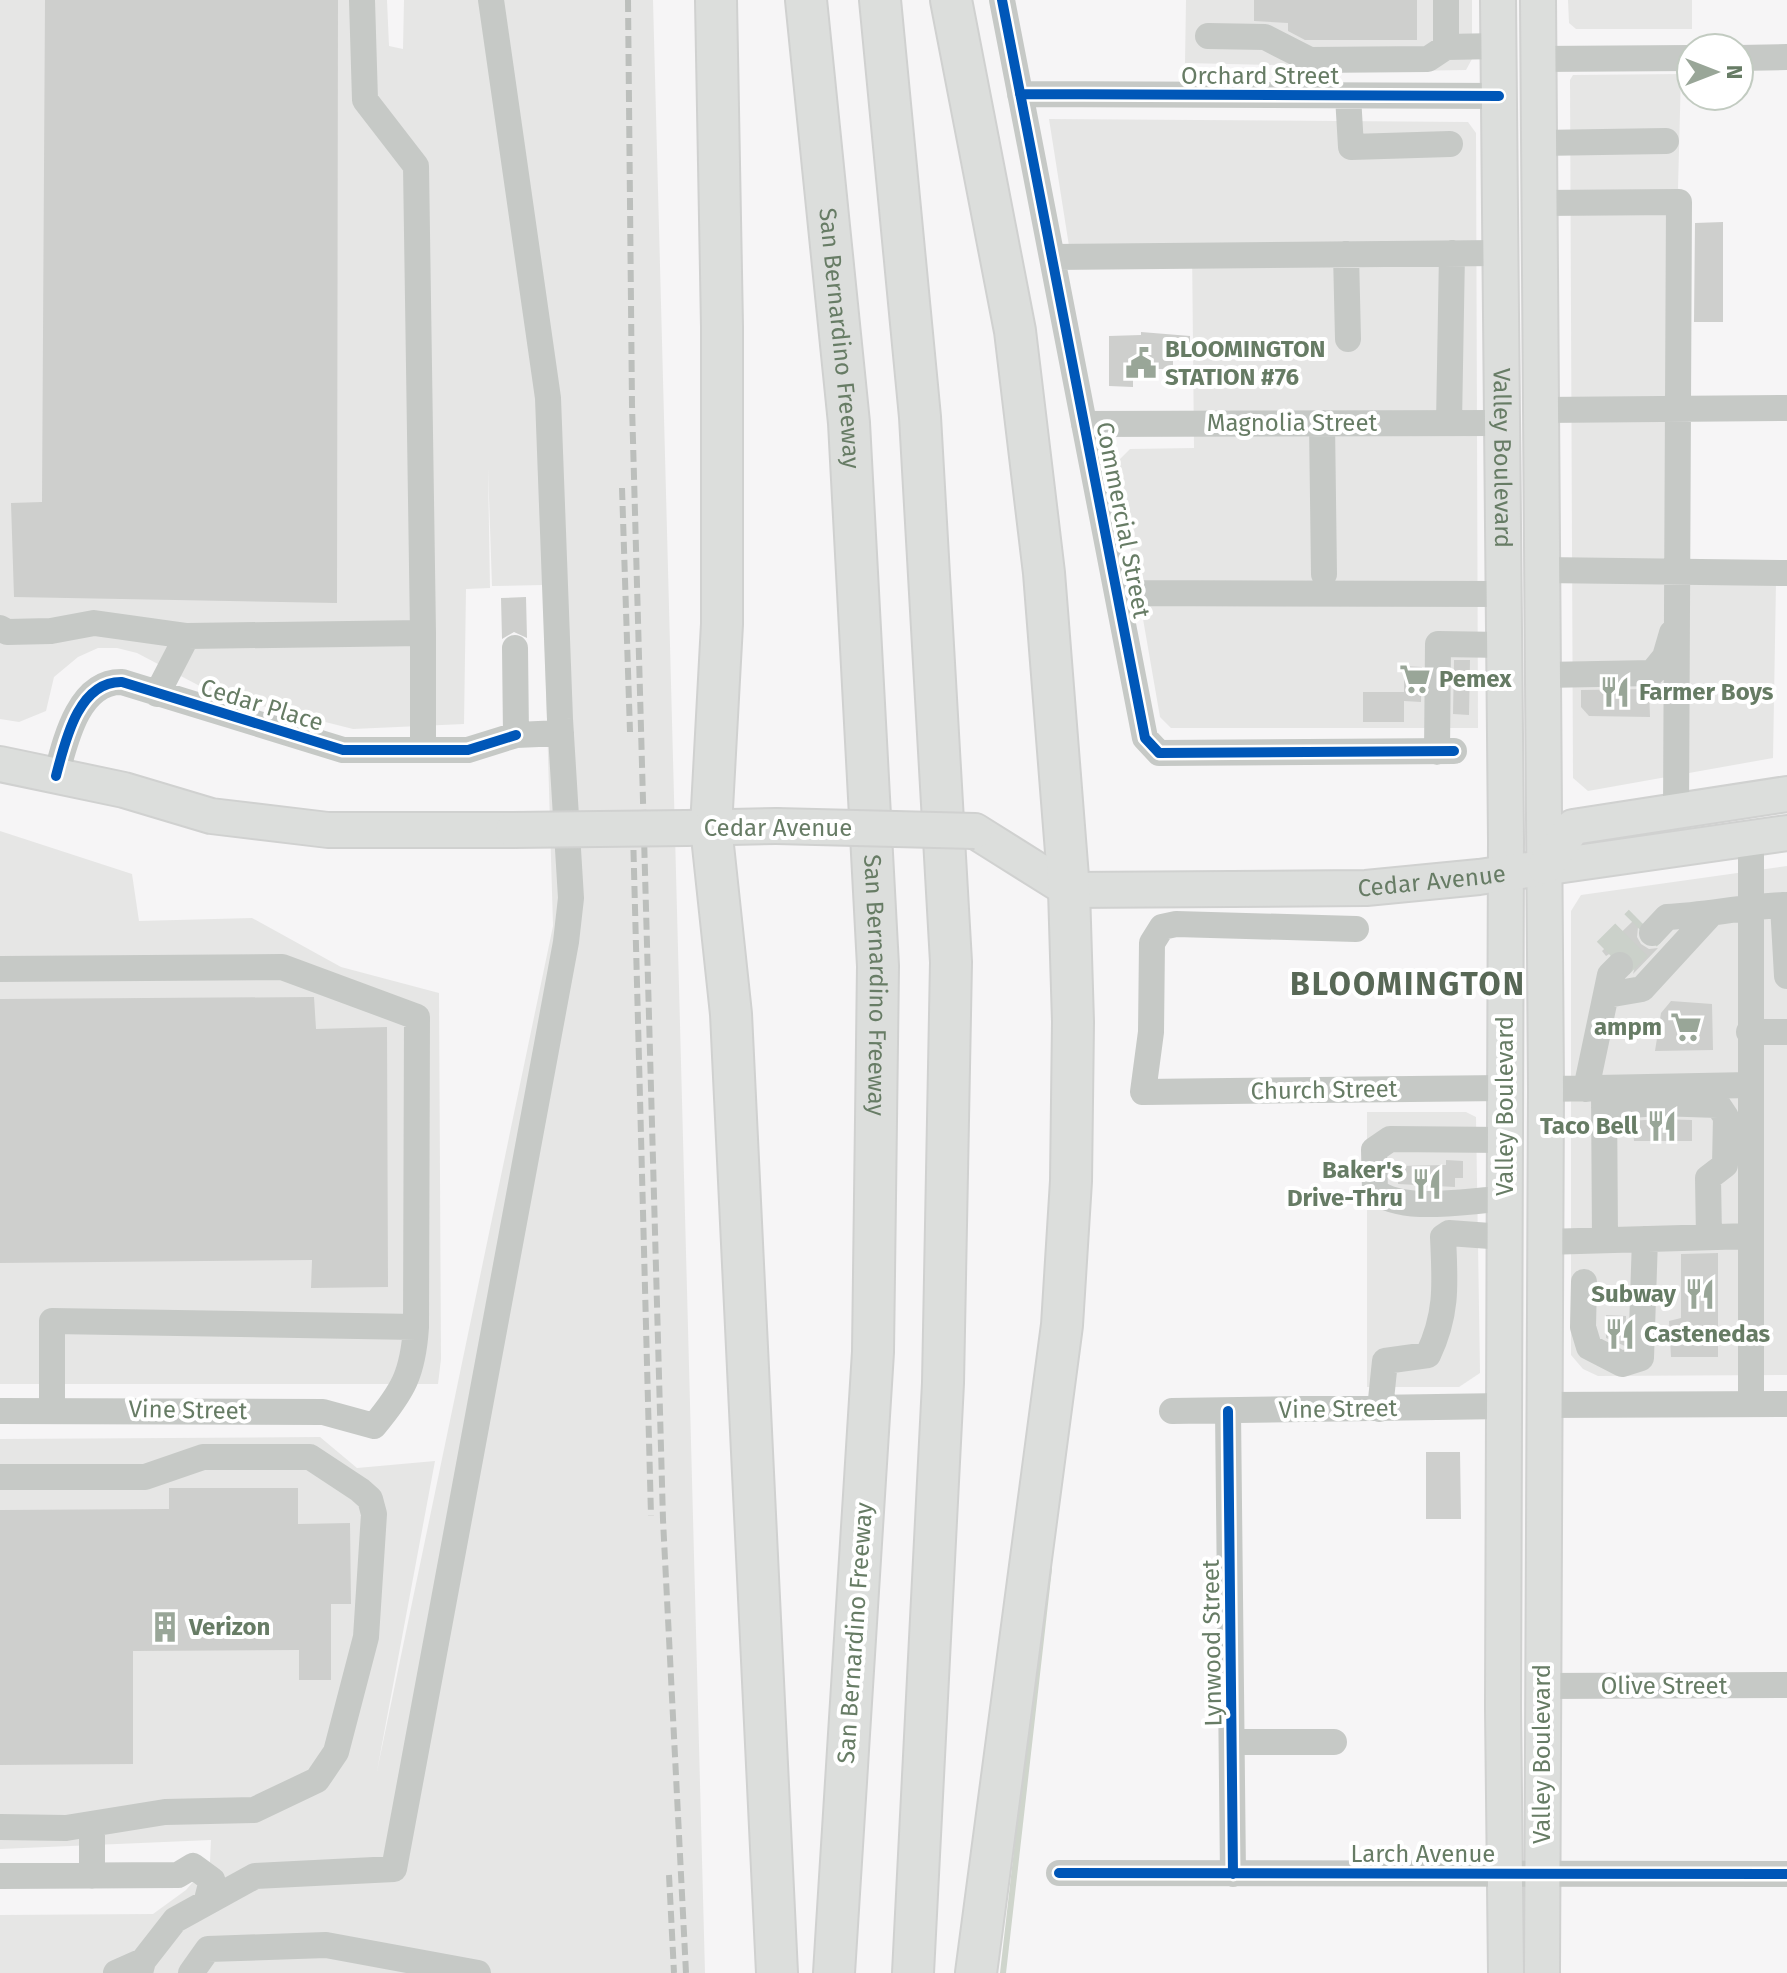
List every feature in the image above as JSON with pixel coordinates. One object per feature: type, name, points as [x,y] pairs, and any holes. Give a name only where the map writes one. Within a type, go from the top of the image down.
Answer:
[{"type":"highway","points":[[716,0],[722,327],[722,624],[699,828],[731,1014],[777,1973]]},
{"type":"highway","name":"San Bernardino Freeway","points":[[806,0],[849,423],[878,966],[873,1352],[834,1973]]},
{"type":"highway","points":[[880,0],[920,417],[951,962],[943,1383],[913,1973]]},
{"type":"highway","points":[[951,0],[1015,331],[1044,573],[1069,890],[1071,1181],[1062,1325],[976,1973]]},
{"type":"main road","name":"Valley Boulevard","points":[[1498,0],[1504,594],[1506,1973]]},
{"type":"main road","name":"Valley Boulevard","points":[[1538,0],[1546,1089],[1542,1973]]},
{"type":"main road","name":"Cedar Avenue","points":[[0,764],[226,818],[328,830],[776,826],[975,831],[1069,890],[1366,888],[1505,873],[1787,833]]},
{"type":"main road","points":[[1545,867],[1573,827],[1676,814],[1787,794]]},
{"type":"street","points":[[362,0],[365,100],[416,166],[423,750]]},
{"type":"street","points":[[116,1973],[142,1967],[175,1920],[255,1876],[394,1869],[566,942],[571,898],[561,733],[548,398],[491,0]]},
{"type":"street","name":"Commercial Street","points":[[1002,0],[1145,738],[1159,753],[1445,752],[1438,644],[1504,645]]},
{"type":"street","points":[[1446,0],[1446,47]]},
{"type":"street","points":[[1208,36],[1265,37],[1310,60],[1428,59],[1446,47],[1498,46]]},
{"type":"street","points":[[1755,58],[1787,57]]},
{"type":"street","points":[[1539,59],[1675,58]]},
{"type":"street","name":"Orchard Street","points":[[1020,94],[1499,96]]},
{"type":"street","points":[[1348,96],[1351,147],[1450,144]]},
{"type":"street","points":[[1539,143],[1666,141]]},
{"type":"street","points":[[1540,203],[1679,202],[1676,814]]},
{"type":"street","points":[[1449,423],[1453,357],[1452,253]]},
{"type":"street","points":[[1052,257],[1499,253]]},
{"type":"street","points":[[1346,254],[1348,339]]},
{"type":"street","points":[[1542,410],[1787,408]]},
{"type":"street","points":[[1322,423],[1324,574]]},
{"type":"street","name":"Magnolia Street","points":[[1084,424],[1500,423]]},
{"type":"street","points":[[1543,570],[1787,573]]},
{"type":"street","points":[[1117,593],[1504,594]]},
{"type":"street","points":[[0,628],[7,632],[51,631],[94,623],[187,636],[423,633]]},
{"type":"street","points":[[1544,675],[1652,673],[1665,657],[1670,636],[1679,623]]},
{"type":"street","points":[[157,694],[187,636]]},
{"type":"street","points":[[515,648],[516,735]]},
{"type":"street","name":"Cedar Place","points":[[56,776],[69,729],[100,686],[122,682],[343,750],[468,750],[516,735],[561,733]]},
{"type":"street","points":[[1751,840],[1751,1404]]},
{"type":"street","points":[[1655,928],[1749,906],[1785,905],[1787,976]]},
{"type":"street","points":[[1605,1240],[1598,1095],[1615,972],[1642,989],[1710,915]]},
{"type":"street","name":"Church Street","points":[[1356,929],[1176,924],[1162,927],[1152,943],[1151,1032],[1143,1092],[1504,1088]]},
{"type":"street","points":[[0,969],[282,967],[417,1017],[416,1327],[52,1321],[52,1409]]},
{"type":"street","points":[[1749,1032],[1787,1032]]},
{"type":"street","points":[[1598,1095],[1750,1085]]},
{"type":"street","points":[[1546,1089],[1658,1103],[1718,1105],[1726,1117],[1725,1165],[1708,1178],[1709,1237]]},
{"type":"street","points":[[1504,1140],[1390,1139],[1374,1150],[1375,1191],[1386,1200],[1425,1203],[1504,1199]]},
{"type":"street","points":[[1380,1409],[1385,1361],[1428,1355],[1436,1339],[1445,1305],[1443,1237],[1449,1233],[1504,1237]]},
{"type":"street","points":[[1545,1242],[1751,1236]]},
{"type":"street","points":[[1584,1282],[1583,1327],[1589,1347],[1622,1364],[1641,1358],[1646,1284],[1645,1239]]},
{"type":"street","name":"Vine Street","points":[[0,1411],[323,1412],[374,1426],[405,1383],[414,1363],[416,1327]]},
{"type":"street","points":[[1544,1405],[1787,1404]]},
{"type":"street","name":"Vine Street","points":[[1172,1411],[1504,1406]]},
{"type":"street","name":"Lynwood Street","points":[[1228,1411],[1233,1874]]},
{"type":"street","points":[[0,1477],[145,1477],[203,1457],[310,1457],[360,1490],[370,1499],[374,1514],[366,1637],[336,1752],[329,1767],[307,1786],[254,1810],[165,1812],[92,1825],[0,1827]]},
{"type":"street","name":"Olive Street","points":[[1542,1686],[1787,1685]]},
{"type":"street","points":[[1233,1742],[1334,1742]]},
{"type":"street","points":[[92,1825],[92,1876]]},
{"type":"street","points":[[0,1876],[178,1875],[193,1866],[212,1880],[207,1900]]},
{"type":"street","name":"Larch Avenue","points":[[1059,1873],[1787,1874]]},
{"type":"street","points":[[191,1973],[208,1949],[326,1945],[478,1973]]},
{"type":"shaded area","points":[[0,0],[387,0],[389,46],[403,49],[404,0],[653,0],[705,1973],[0,1973],[0,1915],[153,1914],[186,1890],[210,1862],[211,1840],[0,1849],[0,1439],[320,1437],[357,1468],[435,1461],[377,1771],[553,926],[543,585],[492,586],[488,468],[490,588],[466,589],[464,724],[353,729],[215,694],[137,653],[117,648],[98,648],[78,657],[54,677],[46,711],[19,722],[0,719]]},
{"type":"shaded area","points":[[1186,0],[1472,0],[1472,59],[1466,70],[1345,72],[1276,65],[1185,63]]},
{"type":"shaded area","points":[[1568,0],[1692,0],[1692,29],[1576,29],[1569,23]]},
{"type":"shaded area","points":[[1675,74],[1675,112],[1680,112],[1678,188],[1689,215],[1688,565],[1776,582],[1773,758],[1588,791],[1573,778],[1570,80],[1573,75]]},
{"type":"shaded area","points":[[1049,119],[1468,122],[1476,133],[1478,728],[1171,728],[1160,717],[1116,463],[1130,449],[1194,448],[1192,246],[1069,246]]},
{"type":"shaded area","points":[[0,831],[132,874],[139,921],[252,918],[341,967],[439,993],[441,1359],[438,1384],[0,1384]]},
{"type":"shaded area","points":[[1787,866],[1787,1375],[1598,1376],[1583,1369],[1571,1355],[1571,911],[1581,895]]},
{"type":"shaded area","points":[[1367,1112],[1466,1112],[1476,1117],[1480,1373],[1459,1387],[1367,1387]]},
{"type":"building","points":[[45,0],[338,0],[337,603],[14,597],[11,503],[42,502]]},
{"type":"building","points":[[1254,0],[1417,0],[1417,40],[1305,40],[1288,31],[1288,23],[1254,21]]},
{"type":"building","points":[[1723,222],[1723,322],[1694,322],[1695,223]]},
{"type":"building","name":"BLOOMINGTON STATION #76","points":[[1141,332],[1190,336],[1190,358],[1173,357],[1173,369],[1133,369],[1133,387],[1109,386],[1109,336],[1141,335]]},
{"type":"building","points":[[526,597],[527,638],[514,632],[502,639],[501,598]]},
{"type":"building","points":[[1454,660],[1470,660],[1469,715],[1453,714]]},
{"type":"building","points":[[1404,666],[1422,667],[1421,702],[1404,701],[1404,722],[1363,722],[1363,692],[1404,692]]},
{"type":"building","name":"Farmer Boys","points":[[1649,689],[1650,717],[1589,716],[1581,707],[1581,690]]},
{"type":"building","points":[[1633,921],[1638,927],[1637,937],[1641,944],[1649,949],[1658,948],[1633,974],[1636,962],[1631,953],[1617,949],[1606,956],[1602,951]]},
{"type":"building","points":[[314,997],[316,1029],[387,1027],[388,1287],[311,1288],[312,1260],[0,1263],[0,999]]},
{"type":"building","name":"ampm","points":[[1671,1001],[1712,1004],[1713,1050],[1655,1051],[1661,1013]]},
{"type":"building","name":"Taco Bell","points":[[1692,1120],[1692,1141],[1634,1141],[1632,1121]]},
{"type":"building","name":"Baker's Drive-Thru","points":[[1446,1160],[1463,1161],[1463,1178],[1455,1178],[1455,1187],[1398,1184],[1399,1166],[1446,1165]]},
{"type":"building","points":[[1718,1253],[1718,1357],[1671,1357],[1669,1321],[1681,1318],[1681,1254]]},
{"type":"building","points":[[1606,1315],[1626,1316],[1625,1346],[1606,1338]]},
{"type":"building","points":[[1426,1452],[1460,1452],[1461,1519],[1426,1519]]},
{"type":"building","name":"Verizon","points":[[169,1488],[298,1488],[298,1524],[350,1523],[351,1604],[331,1604],[331,1680],[299,1680],[299,1650],[133,1651],[133,1764],[0,1765],[0,1510],[169,1509]]},
{"type":"waterway","points":[[1003,1973],[1049,1569]]},
{"type":"tunnel","points":[[1606,951],[1638,919]]},
{"type":"tunnel","points":[[1620,965],[1652,933]]},
{"type":"railway","points":[[628,0],[632,405],[663,1520],[686,1973]]},
{"type":"railway","points":[[622,488],[630,732]]},
{"type":"railway","points":[[633,832],[651,1516]]},
{"type":"railway","points":[[669,1875],[674,1973]]},
{"type":"cycle path","points":[[1002,0],[1145,738],[1159,753],[1454,751]]},
{"type":"cycle path","points":[[1020,94],[1499,96]]},
{"type":"cycle path","points":[[56,776],[69,731],[84,702],[94,691],[107,684],[122,682],[343,750],[468,750],[516,735]]},
{"type":"cycle path","points":[[1228,1411],[1233,1874]]},
{"type":"cycle path","points":[[1059,1873],[1787,1874]]},
{"type":"place","name":"BLOOMINGTON STATION #76","points":[[1141,363]]},
{"type":"place","name":"Pemex","points":[[1415,679]]},
{"type":"place","name":"Farmer Boys","points":[[1615,692]]},
{"type":"place","name":"ampm","points":[[1686,1027]]},
{"type":"place","name":"Taco Bell","points":[[1662,1126]]},
{"type":"place","name":"Baker's Drive-Thru","points":[[1427,1184]]},
{"type":"place","name":"Subway","points":[[1700,1294]]},
{"type":"place","name":"Castenedas","points":[[1620,1334]]},
{"type":"place","name":"Verizon","points":[[165,1627]]},
{"type":"district","name":"BLOOMINGTON","points":[[1408,984]]}]
